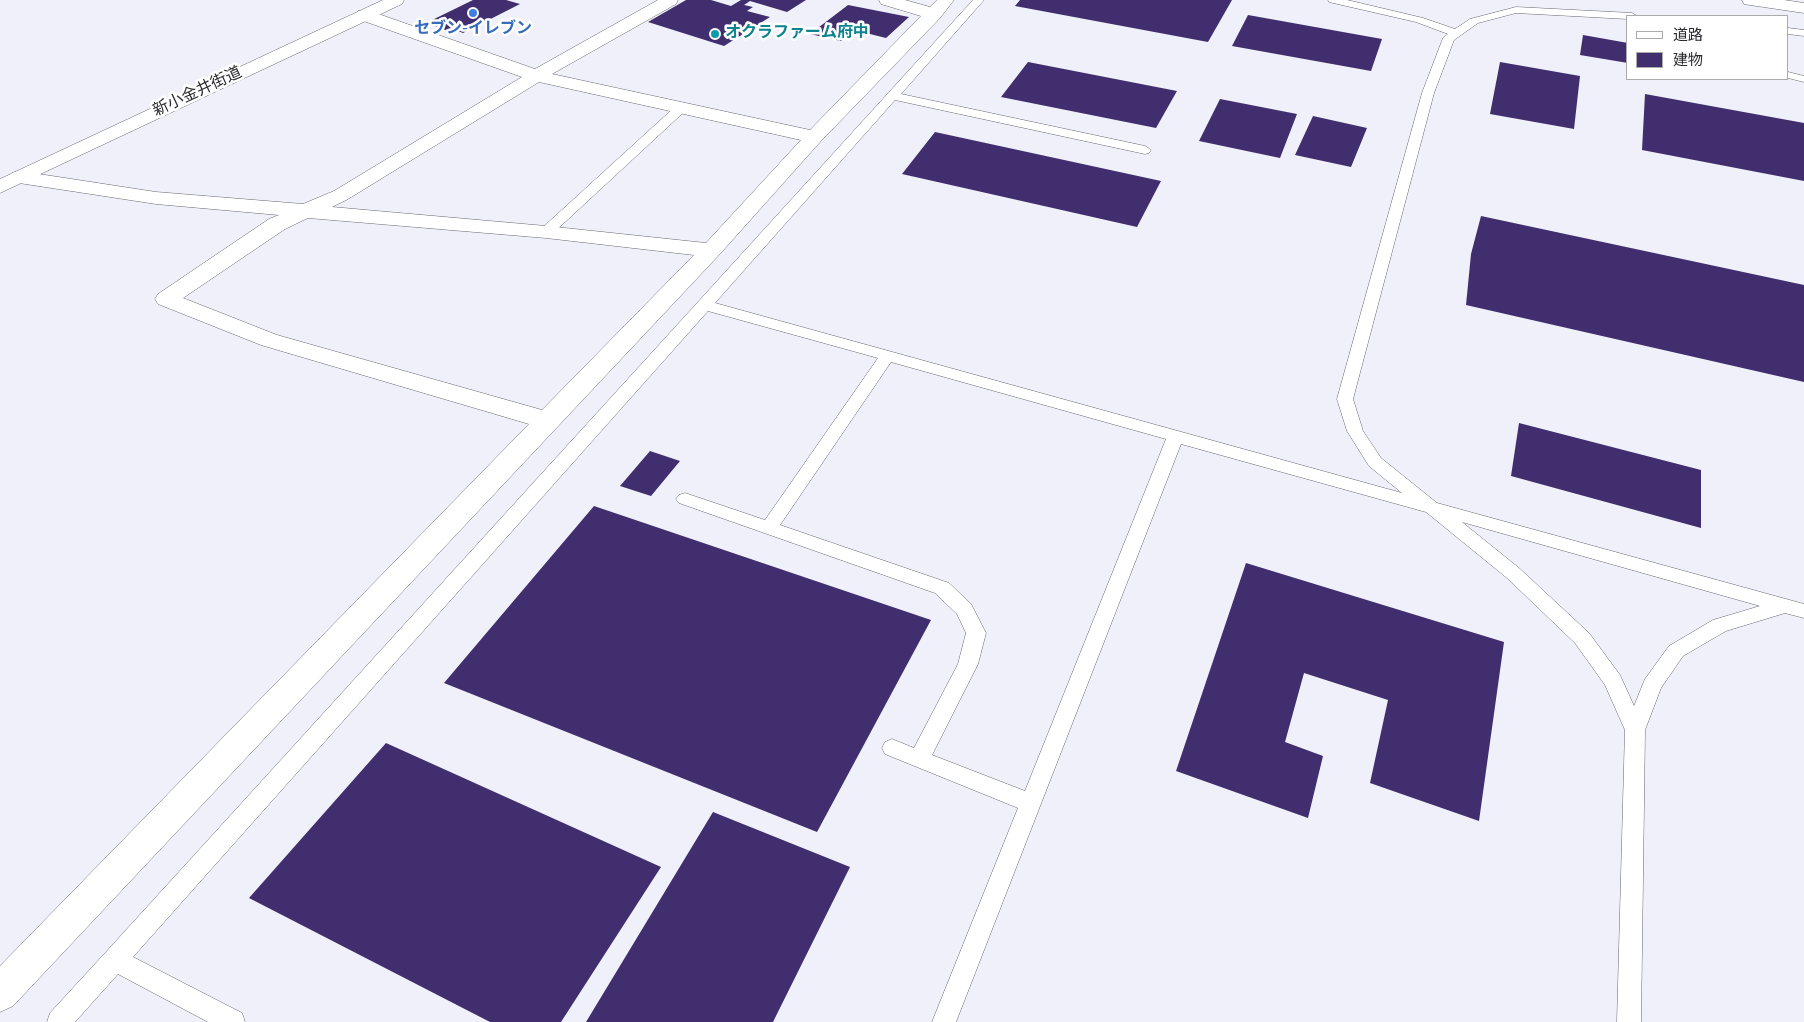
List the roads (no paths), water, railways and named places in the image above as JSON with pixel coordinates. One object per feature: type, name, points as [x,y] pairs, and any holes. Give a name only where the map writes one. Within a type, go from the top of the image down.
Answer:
[{"type":"street","name":"新小金井街道","points":[[0,187],[10,174],[396,0]]},
{"type":"street","points":[[547,420],[269,340],[166,299],[278,224],[341,195],[536,76],[670,0]]},
{"type":"street","points":[[887,0],[940,7]]},
{"type":"street","points":[[1750,0],[1804,8]]},
{"type":"street","points":[[0,993],[711,250],[814,137],[940,7]]},
{"type":"street","points":[[364,15],[536,76],[814,137]]},
{"type":"street","points":[[10,174],[156,198],[546,232],[711,250]]},
{"type":"lane","points":[[58,1022],[978,0]]},
{"type":"lane","points":[[1333,0],[1419,20],[1457,33]]},
{"type":"lane","points":[[1525,0],[1542,12]]},
{"type":"lane","points":[[1628,15],[1598,7],[1542,12],[1516,10],[1474,21],[1449,38],[1428,93],[1344,399],[1355,431],[1375,462],[1513,573],[1582,638],[1613,681],[1635,730]]},
{"type":"lane","points":[[1789,31],[1804,32]]},
{"type":"lane","points":[[1789,75],[1804,79]]},
{"type":"lane","points":[[892,96],[1145,150]]},
{"type":"lane","points":[[546,232],[681,108]]},
{"type":"lane","points":[[704,305],[1794,609]]},
{"type":"lane","points":[[769,527],[887,356]]},
{"type":"lane","points":[[944,1022],[1176,436]]},
{"type":"lane","points":[[685,499],[942,588],[964,609],[976,633],[968,664],[919,759]]},
{"type":"lane","points":[[1629,1022],[1635,730],[1652,685],[1676,651],[1720,626],[1794,609]]},
{"type":"lane","points":[[892,748],[1030,803]]},
{"type":"lane","points":[[114,960],[233,1022]]},
{"type":"place","name":"セブン-イレブン","points":[[473,13]]},
{"type":"place","name":"オクラファーム府中","points":[[715,34]]}]
